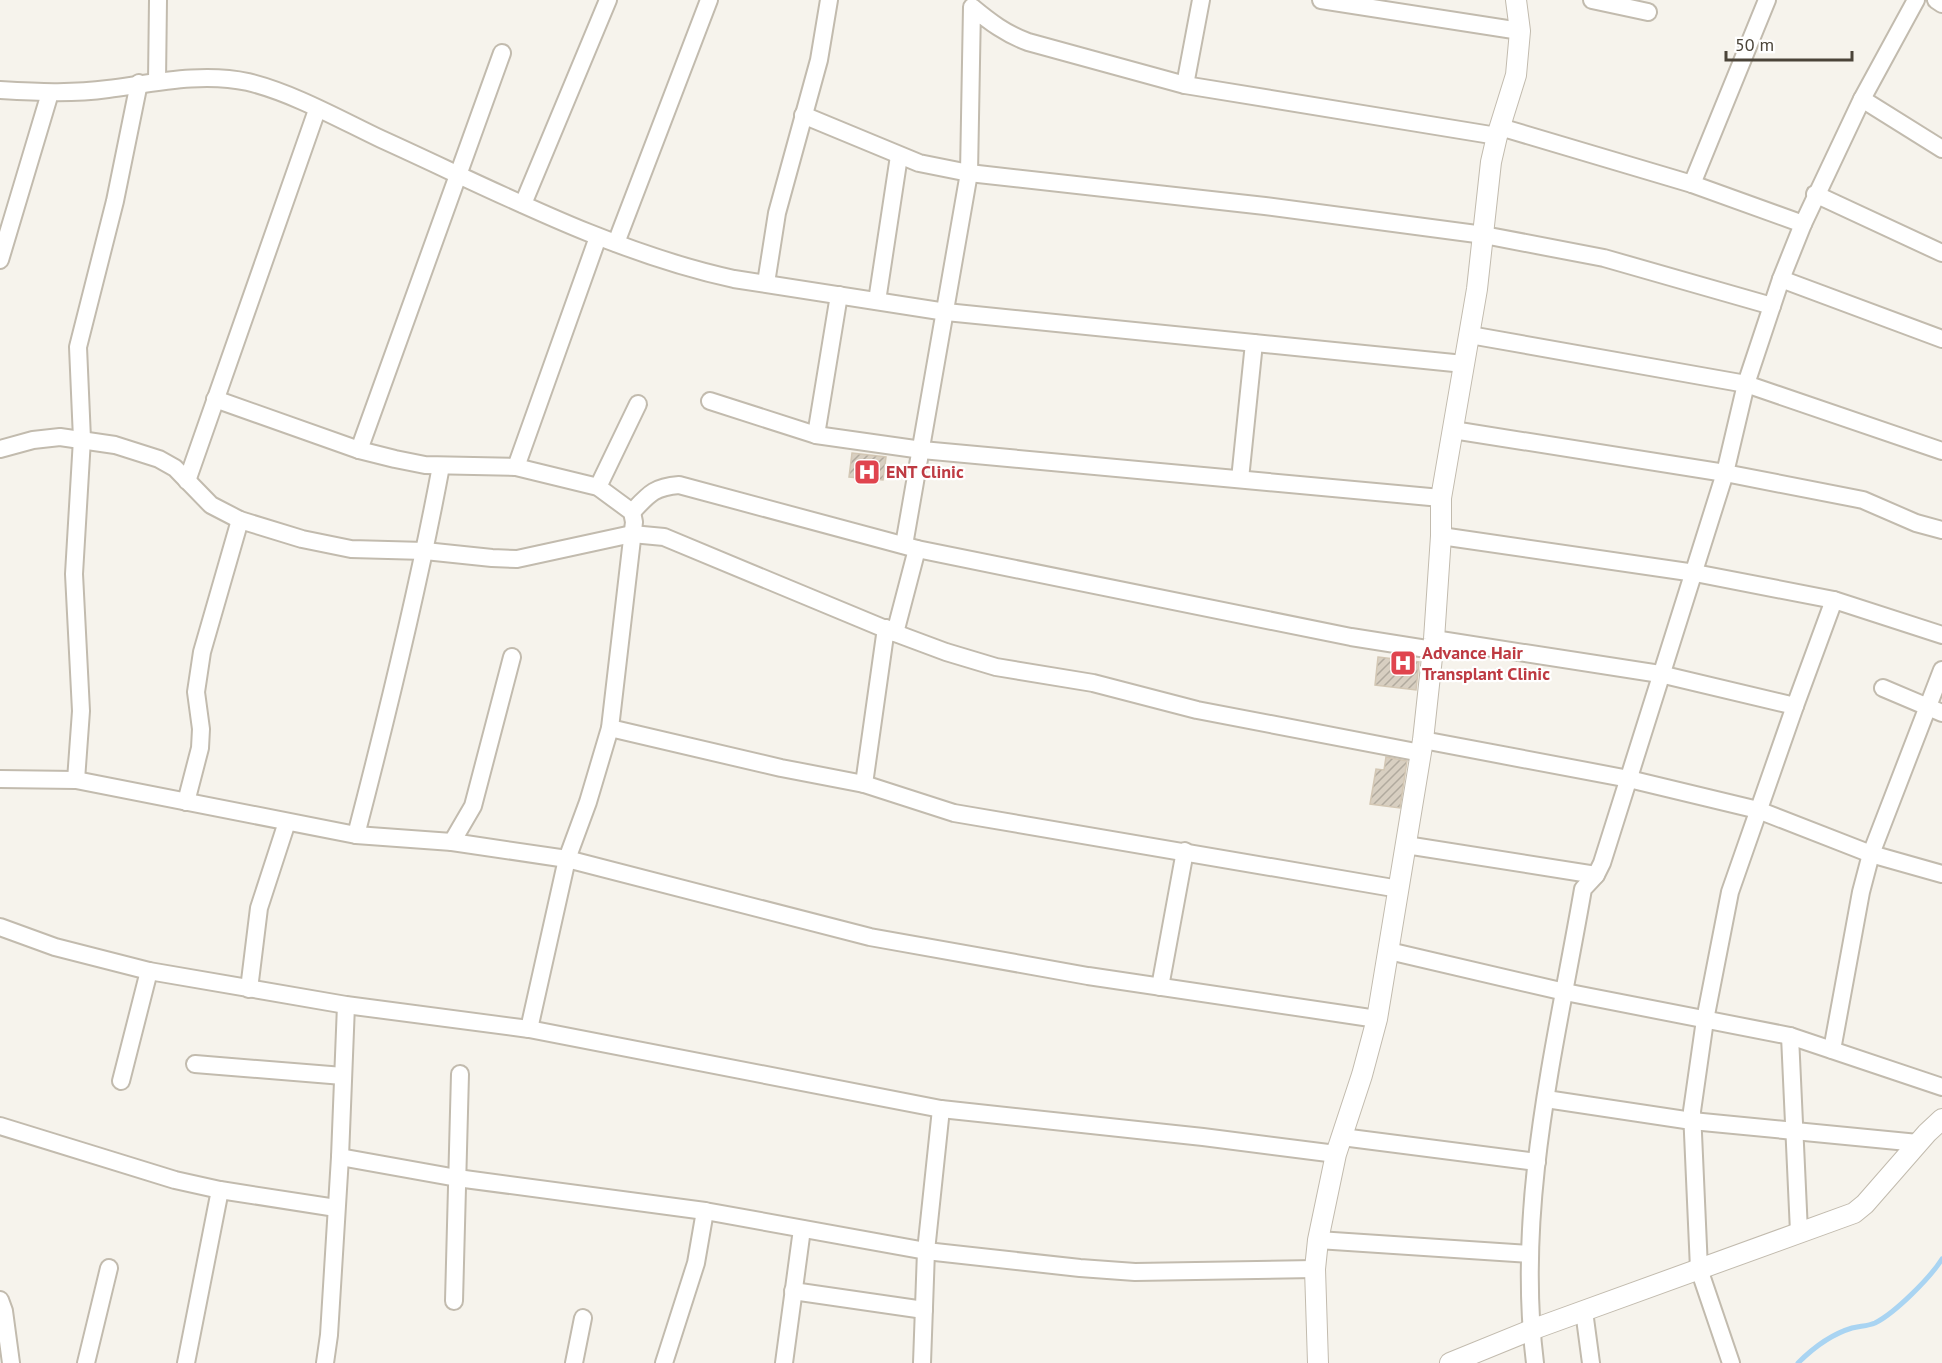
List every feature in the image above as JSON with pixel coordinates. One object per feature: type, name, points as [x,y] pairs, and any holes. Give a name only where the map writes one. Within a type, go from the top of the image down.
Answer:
[{"type":"street","points":[[157,81],[159,0]]},
{"type":"street","points":[[523,204],[608,0]]},
{"type":"street","points":[[616,243],[709,0]]},
{"type":"street","points":[[766,283],[777,213],[802,115],[819,60],[829,0]]},
{"type":"street","points":[[1185,85],[1201,0]]},
{"type":"street","points":[[1321,0],[1520,31]]},
{"type":"street","points":[[1318,1363],[1315,1269],[1318,1240],[1339,1145],[1362,1075],[1377,1019],[1422,747],[1434,645],[1442,536],[1441,498],[1470,335],[1484,235],[1488,182],[1499,132],[1516,75],[1520,31],[1516,0]]},
{"type":"street","points":[[1592,0],[1648,12]]},
{"type":"street","points":[[1692,184],[1767,0]]},
{"type":"street","points":[[1535,1363],[1530,1330],[1528,1288],[1538,1162],[1546,1098],[1583,889],[1596,875],[1602,863],[1660,674],[1695,573],[1725,473],[1746,384],[1781,279],[1815,194],[1862,99],[1916,0]]},
{"type":"street","points":[[1936,0],[1942,4]]},
{"type":"street","points":[[864,784],[891,631],[911,547],[922,450],[969,173],[972,7],[992,23],[1028,42],[1185,85],[1499,132],[1692,184],[1803,224]]},
{"type":"street","points":[[359,450],[502,53]]},
{"type":"street","points":[[0,90],[50,93],[108,89],[157,81],[221,79],[245,82],[289,96],[598,237],[704,273],[946,312],[1464,364]]},
{"type":"street","points":[[76,780],[81,711],[74,602],[74,562],[82,439],[78,347],[115,201],[139,83]]},
{"type":"street","points":[[0,260],[50,93]]},
{"type":"street","points":[[1862,99],[1942,149]]},
{"type":"street","points":[[187,481],[317,110]]},
{"type":"street","points":[[802,115],[899,156],[938,168],[1484,235],[1604,258],[1772,306]]},
{"type":"street","points":[[877,301],[899,156]]},
{"type":"street","points":[[1815,194],[1942,253]]},
{"type":"street","points":[[516,467],[598,237]]},
{"type":"street","points":[[1781,279],[1942,339]]},
{"type":"street","points":[[816,435],[839,295]]},
{"type":"street","points":[[1470,335],[1746,384],[1942,451]]},
{"type":"street","points":[[1240,479],[1254,343]]},
{"type":"street","points":[[215,399],[359,450],[425,465],[516,467],[598,487],[632,512],[634,522],[610,728],[588,802],[567,859],[529,1029]]},
{"type":"street","points":[[710,401],[816,435],[922,450],[1441,498]]},
{"type":"street","points":[[598,487],[638,404]]},
{"type":"street","points":[[1453,430],[1725,473],[1863,500],[1916,523],[1942,530]]},
{"type":"street","points":[[0,449],[33,440],[60,437],[115,445],[159,459],[175,468],[211,505],[240,520],[272,531],[351,549],[425,551],[517,559],[632,534],[664,537],[891,631],[946,652],[996,667],[1093,683],[1197,710],[1629,779],[1758,810],[1871,854],[1942,874]]},
{"type":"street","points":[[356,835],[394,688],[425,551],[441,466]]},
{"type":"street","points":[[632,512],[650,493],[661,486],[679,486],[911,547],[1328,633],[1660,674],[1795,706]]},
{"type":"street","points":[[186,802],[200,748],[201,729],[196,692],[200,663],[240,520]]},
{"type":"street","points":[[1442,536],[1695,573],[1834,600],[1942,635]]},
{"type":"street","points":[[1731,1363],[1699,1269],[1692,1120],[1694,1096],[1705,1020],[1730,892],[1834,600]]},
{"type":"street","points":[[452,842],[473,806],[512,657]]},
{"type":"street","points":[[1832,1050],[1861,892],[1871,854],[1935,710],[1942,670]]},
{"type":"street","points":[[1883,687],[1935,710]]},
{"type":"street","points":[[610,728],[781,768],[864,784],[954,813],[1399,888]]},
{"type":"street","points":[[0,779],[76,780],[356,835],[452,842],[567,859],[870,937],[1088,976],[1377,1019]]},
{"type":"street","points":[[249,989],[259,908],[287,822]]},
{"type":"street","points":[[1406,845],[1596,875]]},
{"type":"street","points":[[1160,987],[1185,851]]},
{"type":"street","points":[[0,927],[55,947],[149,971],[346,1005],[529,1029],[941,1109],[1203,1137],[1339,1145],[1538,1162]]},
{"type":"street","points":[[1389,951],[1565,992],[1791,1036],[1942,1086]]},
{"type":"street","points":[[121,1081],[149,971]]},
{"type":"street","points":[[325,1363],[329,1335],[340,1157],[346,1005]]},
{"type":"street","points":[[1791,1036],[1799,1232]]},
{"type":"street","points":[[195,1064],[343,1076]]},
{"type":"street","points":[[454,1301],[460,1074]]},
{"type":"street","points":[[1546,1098],[1692,1120],[1918,1143]]},
{"type":"street","points":[[922,1363],[926,1251],[941,1109]]},
{"type":"street","points":[[1450,1363],[1530,1330],[1854,1213],[1865,1204],[1942,1119]]},
{"type":"street","points":[[0,1126],[175,1180],[220,1190],[336,1208]]},
{"type":"street","points":[[340,1157],[457,1178],[705,1211],[926,1251],[1135,1272],[1315,1269]]},
{"type":"street","points":[[186,1363],[220,1190]]},
{"type":"street","points":[[664,1363],[696,1263],[705,1211]]},
{"type":"street","points":[[784,1363],[802,1229]]},
{"type":"street","points":[[1318,1240],[1529,1254]]},
{"type":"street","points":[[86,1363],[109,1268]]},
{"type":"street","points":[[793,1291],[924,1310]]},
{"type":"street","points":[[0,1300],[4,1311],[6,1354]]},
{"type":"street","points":[[1584,1311],[1591,1363]]},
{"type":"street","points":[[574,1363],[583,1318]]},
{"type":"building","points":[[852,453],[886,457],[883,480],[849,477]]},
{"type":"building","points":[[1378,657],[1419,662],[1416,690],[1375,685]]},
{"type":"building","points":[[1386,757],[1407,761],[1400,808],[1370,804],[1376,769],[1384,770]]},
{"type":"waterway","points":[[1798,1363],[1816,1347],[1837,1334],[1872,1324],[1883,1318],[1912,1294],[1942,1259]]},
{"type":"place","name":"ENT Clinic","points":[[867,472]]},
{"type":"place","name":"Advance Hair Transplant Clinic","points":[[1403,663]]}]
